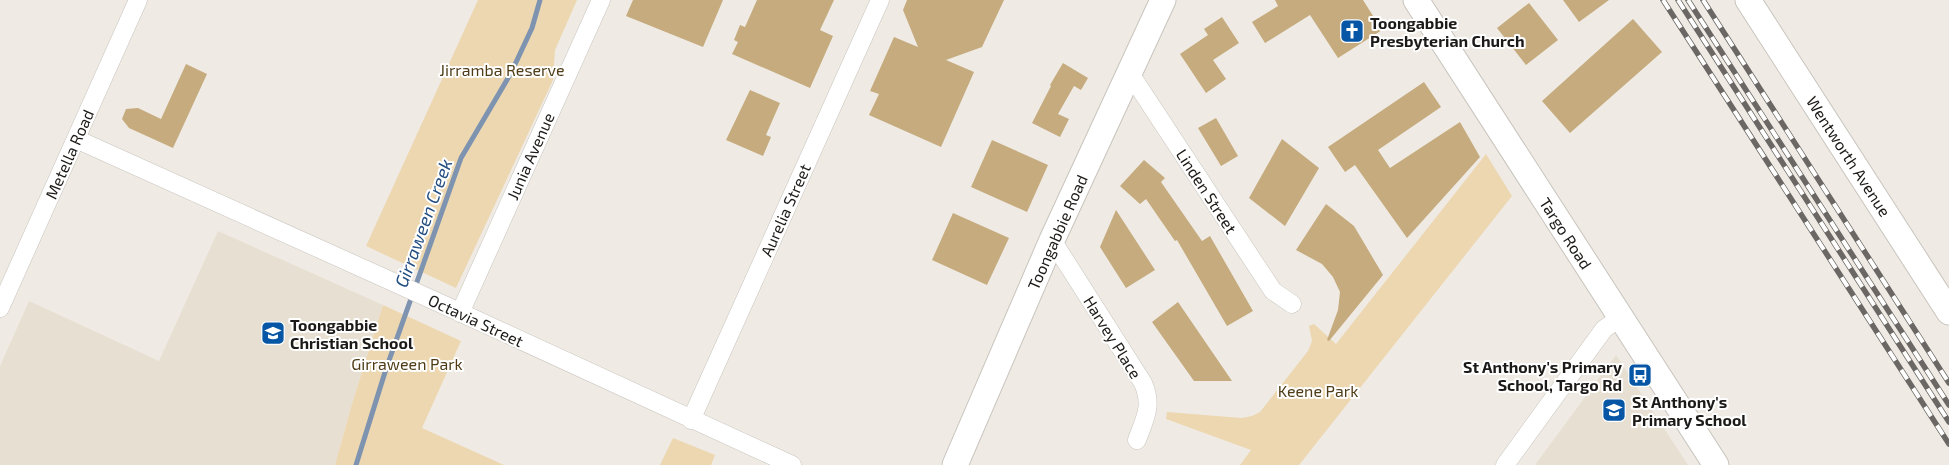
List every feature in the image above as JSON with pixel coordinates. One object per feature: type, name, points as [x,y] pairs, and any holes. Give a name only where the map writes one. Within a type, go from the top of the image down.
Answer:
[{"type":"main road","name":"Toongabbie Road","points":[[955,465],[1052,240],[1163,0]]},
{"type":"main road","name":"Targo Road","points":[[1416,0],[1716,465]]},
{"type":"main road","name":"Wentworth Avenue","points":[[1748,0],[1949,312]]},
{"type":"street","name":"Metella Road","points":[[0,308],[138,0]]},
{"type":"street","name":"Junia Avenue","points":[[460,313],[600,0]]},
{"type":"street","name":"Aurelia Street","points":[[691,420],[880,0]]},
{"type":"street","name":"Linden Street","points":[[1129,72],[1273,291],[1292,304]]},
{"type":"street","name":"Octavia Street","points":[[76,139],[406,287],[792,465]]},
{"type":"street","name":"Harvey Place","points":[[1052,240],[1148,395],[1149,403],[1137,440]]},
{"type":"street","points":[[1505,465],[1604,329],[1621,317]]},
{"type":"shaded area","name":"Toongabbie Christian School","points":[[218,231],[383,305],[335,465],[0,465],[0,366],[29,301],[159,361]]},
{"type":"shaded area","name":"St Anthony's Primary School","points":[[1616,355],[1688,465],[1535,465]]},
{"type":"green space","name":"Jirramba Reserve","points":[[478,0],[577,0],[555,50],[553,80],[456,288],[366,246]]},
{"type":"green space","name":"Keene Park","points":[[1486,154],[1512,196],[1299,465],[1240,465],[1251,450],[1166,419],[1167,412],[1242,418],[1260,412],[1308,351],[1312,341],[1309,326],[1314,324],[1336,344]]},
{"type":"green space","name":"Girraween Park","points":[[383,305],[461,341],[422,428],[504,465],[335,465]]},
{"type":"green space","points":[[673,438],[715,455],[711,465],[660,465]]},
{"type":"building","points":[[633,0],[723,0],[703,47],[626,16]]},
{"type":"building","points":[[757,0],[834,0],[820,30],[833,36],[810,88],[732,54],[738,42],[734,40],[740,25],[745,27]]},
{"type":"building","points":[[907,0],[1004,0],[982,47],[946,60],[974,72],[941,147],[869,115],[879,94],[870,91],[894,37],[918,47],[903,10]]},
{"type":"building","points":[[1275,0],[1363,0],[1382,30],[1338,58],[1310,15],[1265,43],[1252,22],[1278,6]]},
{"type":"building","points":[[1563,0],[1609,0],[1579,22]]},
{"type":"building","points":[[1529,3],[1558,40],[1526,65],[1497,28]]},
{"type":"building","points":[[1222,17],[1239,43],[1213,60],[1226,79],[1206,93],[1180,54],[1208,35],[1204,29]]},
{"type":"building","points":[[1633,19],[1662,52],[1570,133],[1542,101]]},
{"type":"building","points":[[1063,63],[1088,78],[1081,90],[1074,86],[1058,114],[1069,119],[1060,137],[1032,123]]},
{"type":"building","points":[[186,64],[207,74],[173,148],[129,128],[122,119],[126,109],[138,108],[161,119]]},
{"type":"building","points":[[1424,82],[1441,107],[1378,150],[1390,168],[1460,122],[1480,157],[1407,238],[1355,165],[1345,172],[1328,147]]},
{"type":"building","points":[[750,90],[780,103],[766,135],[771,137],[763,156],[726,140]]},
{"type":"building","points":[[1216,118],[1238,156],[1221,166],[1198,128]]},
{"type":"building","points":[[1282,139],[1319,168],[1285,226],[1249,198]]},
{"type":"building","points":[[992,140],[1048,165],[1027,212],[971,187]]},
{"type":"building","points":[[1144,160],[1165,178],[1161,182],[1202,241],[1210,236],[1253,311],[1227,326],[1177,240],[1175,241],[1146,199],[1140,204],[1120,186]]},
{"type":"building","points":[[1326,204],[1354,226],[1383,275],[1329,341],[1327,340],[1338,310],[1340,292],[1333,277],[1322,264],[1296,250]]},
{"type":"building","points":[[1116,210],[1155,270],[1126,288],[1100,247]]},
{"type":"building","points":[[953,213],[1009,238],[987,285],[932,260]]},
{"type":"building","points":[[1178,302],[1232,381],[1194,381],[1152,322]]},
{"type":"waterway","name":"Girraween Creek","points":[[356,465],[386,369],[461,158],[511,73],[532,28],[540,0]]},
{"type":"railway","points":[[1663,0],[1949,444]]},
{"type":"railway","points":[[1678,0],[1949,422]]},
{"type":"railway","points":[[1688,0],[1949,405]]},
{"type":"railway","points":[[1703,0],[1949,383]]},
{"type":"place","name":"Toongabbie Presbyterian Church","points":[[1352,31]]},
{"type":"place","name":"Toongabbie Christian School","points":[[273,333]]},
{"type":"place","name":"St Anthony's Primary School, Targo Rd","points":[[1640,375]]},
{"type":"place","name":"St Anthony's Primary School","points":[[1614,410]]}]
